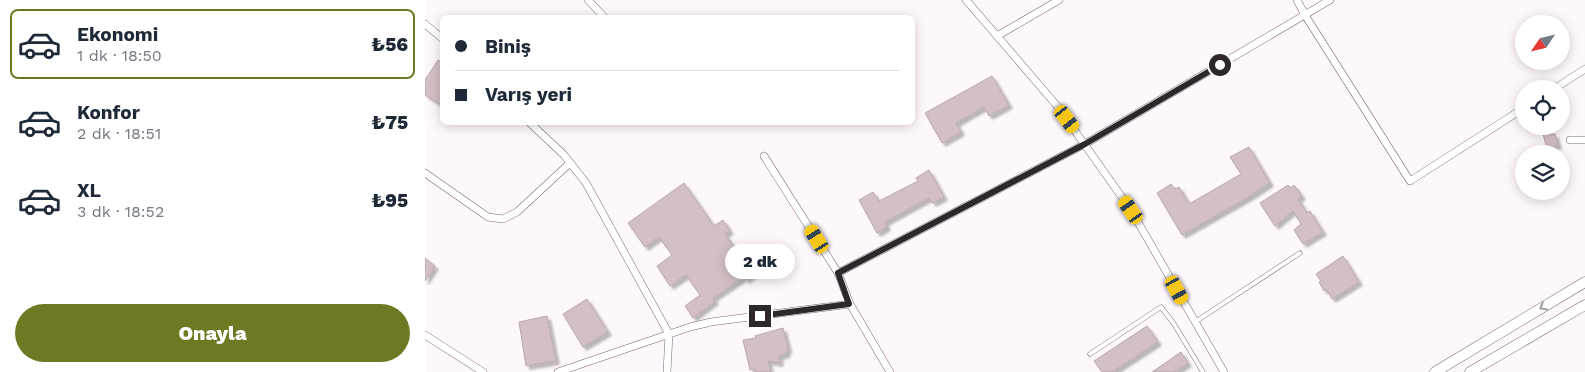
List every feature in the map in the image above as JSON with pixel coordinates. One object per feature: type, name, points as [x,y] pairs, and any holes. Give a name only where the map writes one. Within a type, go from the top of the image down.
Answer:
[{"type":"main road","points":[[1435,372],[1585,282]]},
{"type":"main road","points":[[1470,372],[1585,305]]},
{"type":"street","points":[[588,0],[602,15]]},
{"type":"street","points":[[966,0],[1058,107],[1131,210],[1224,372]]},
{"type":"street","points":[[997,36],[1059,0]]},
{"type":"street","points":[[1297,0],[1410,181],[1515,114]]},
{"type":"street","points":[[838,273],[1085,144],[1330,0]]},
{"type":"street","points":[[425,24],[440,36]]},
{"type":"street","points":[[1568,80],[1585,69]]},
{"type":"street","points":[[532,125],[563,155],[585,182],[669,334],[667,372]]},
{"type":"street","points":[[1570,140],[1585,140]]},
{"type":"street","points":[[764,156],[838,273],[849,304],[890,372]]},
{"type":"street","points":[[425,174],[488,217],[503,219],[517,212],[570,164]]},
{"type":"street","points":[[557,372],[690,327],[711,322],[849,304]]},
{"type":"street","points":[[425,334],[483,372]]},
{"type":"lane","points":[[1195,322],[1300,253]]},
{"type":"lane","points":[[1090,354],[1161,307],[1174,324],[1203,372]]},
{"type":"building","points":[[438,60],[440,61],[440,104],[425,95],[425,80]]},
{"type":"building","points":[[992,76],[1009,105],[989,116],[984,107],[956,123],[961,132],[942,143],[925,113]]},
{"type":"building","points":[[1543,135],[1555,135],[1558,145],[1546,145]]},
{"type":"building","points":[[1249,147],[1270,183],[1182,235],[1157,193],[1171,184],[1175,189],[1179,187],[1189,204],[1241,174],[1230,157]]},
{"type":"building","points":[[929,170],[944,197],[933,203],[929,198],[885,222],[887,227],[877,233],[859,200],[873,192],[879,201],[918,181],[916,178]]},
{"type":"building","points":[[684,183],[714,226],[723,220],[730,231],[725,234],[745,263],[750,259],[758,271],[746,280],[744,277],[713,298],[715,301],[693,318],[685,306],[700,295],[686,275],[670,286],[657,266],[672,255],[659,237],[645,247],[628,223]]},
{"type":"building","points":[[1288,185],[1291,188],[1294,185],[1302,196],[1298,199],[1307,213],[1310,211],[1323,232],[1303,244],[1294,230],[1301,224],[1293,211],[1275,226],[1260,203]]},
{"type":"building","points":[[1343,256],[1359,282],[1332,299],[1326,289],[1324,291],[1319,282],[1321,281],[1316,274]]},
{"type":"building","points":[[425,258],[435,266],[425,281]]},
{"type":"building","points":[[587,299],[608,332],[583,347],[563,314]]},
{"type":"building","points":[[547,316],[556,361],[526,366],[519,322]]},
{"type":"building","points":[[1147,326],[1158,342],[1112,372],[1102,372],[1094,361]]},
{"type":"building","points":[[783,328],[788,348],[786,354],[779,356],[780,363],[768,361],[771,372],[755,372],[755,369],[750,370],[743,340],[756,338],[755,336]]},
{"type":"building","points":[[1181,352],[1188,363],[1175,372],[1152,372]]},
{"type":"route","points":[[760,316],[849,304],[838,273],[1085,144],[1220,65]]}]
